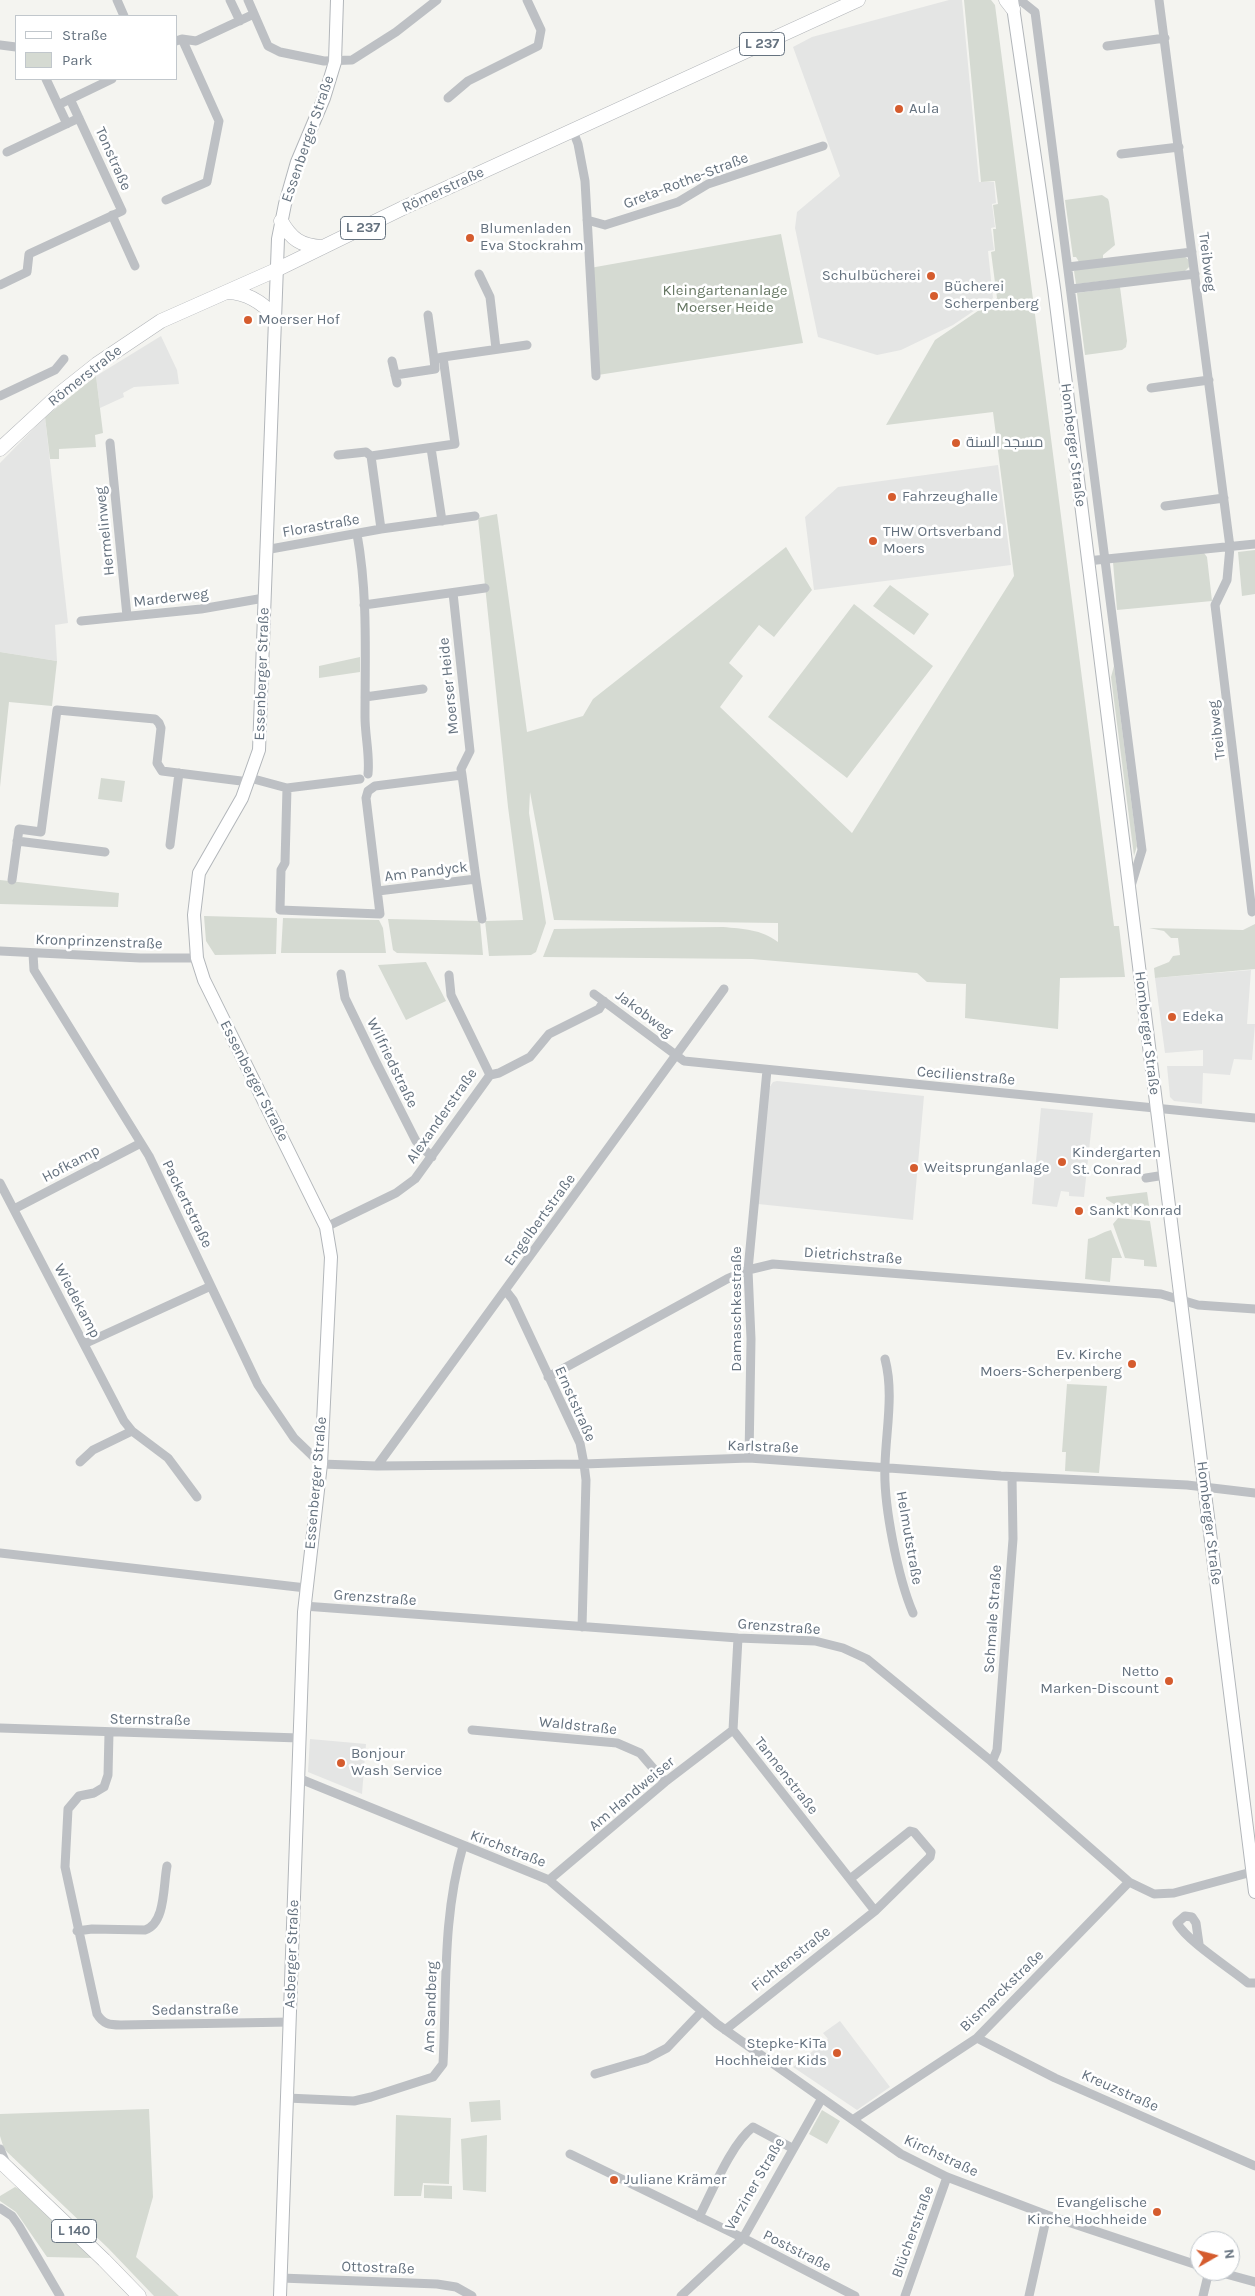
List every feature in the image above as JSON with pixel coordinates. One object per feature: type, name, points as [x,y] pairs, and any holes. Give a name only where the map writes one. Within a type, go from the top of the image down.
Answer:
[{"type":"main road","name":"Römerstraße","points":[[0,449],[63,391],[119,348],[161,321],[276,270],[858,0]]},
{"type":"main road","points":[[281,221],[287,232],[299,243],[323,247]]},
{"type":"main road","points":[[227,292],[249,296],[262,304],[274,316]]},
{"type":"main road","name":"L 140","points":[[4,2165],[139,2296]]},
{"type":"street","points":[[117,0],[124,15]]},
{"type":"street","points":[[230,0],[240,21]]},
{"type":"street","points":[[248,0],[268,46],[280,52],[335,62],[352,60],[396,32],[437,0]]},
{"type":"street","name":"Essenberger Straße","points":[[304,1609],[320,1464],[331,1257],[326,1227],[204,980],[197,958],[194,915],[199,872],[250,780],[259,750],[274,316],[281,221],[297,162],[324,98],[335,62],[337,0]]},
{"type":"street","points":[[448,98],[468,81],[538,46],[541,30],[527,0]]},
{"type":"street","name":"Treibweg","points":[[1159,0],[1230,546],[1226,580],[1216,605],[1252,912]]},
{"type":"street","name":"Homberger Straße","points":[[1013,2],[1035,12],[1142,850],[1129,891]]},
{"type":"street","name":"Homberger Straße","points":[[1013,2],[1054,288],[1254,1871],[1255,1892]]},
{"type":"street","points":[[179,40],[196,41],[254,14]]},
{"type":"street","points":[[1107,46],[1164,38]]},
{"type":"street","points":[[166,200],[208,182],[220,121],[179,40]]},
{"type":"street","points":[[0,45],[15,47]]},
{"type":"street","points":[[46,80],[67,124]]},
{"type":"street","points":[[58,105],[110,80]]},
{"type":"street","name":"Tonstraße","points":[[70,99],[122,211],[112,215]]},
{"type":"street","name":"Tonstraße","points":[[7,152],[79,118]]},
{"type":"street","points":[[573,131],[578,144],[585,181],[596,376]]},
{"type":"street","name":"Greta-Rothe-Straße","points":[[587,220],[592,220],[600,225],[678,202],[708,184],[823,146]]},
{"type":"street","points":[[1121,154],[1179,147]]},
{"type":"street","points":[[0,285],[27,272],[29,254],[112,215],[135,266]]},
{"type":"street","points":[[1068,267],[1192,252]]},
{"type":"street","points":[[479,274],[490,297],[496,349]]},
{"type":"street","points":[[1071,289],[1195,274]]},
{"type":"street","points":[[338,455],[366,452],[372,456],[455,444],[428,315]]},
{"type":"street","points":[[438,358],[527,345]]},
{"type":"street","points":[[392,361],[396,379],[436,369],[438,358]]},
{"type":"street","name":"Römerstraße","points":[[0,396],[55,370],[64,359]]},
{"type":"street","points":[[1151,388],[1209,380]]},
{"type":"street","name":"Hermelinweg","points":[[110,442],[127,616]]},
{"type":"street","points":[[431,448],[442,521]]},
{"type":"street","name":"Florastraße","points":[[372,456],[381,529]]},
{"type":"street","points":[[1165,506],[1224,498]]},
{"type":"street","name":"Florastraße","points":[[265,550],[381,529],[475,516]]},
{"type":"street","points":[[357,534],[362,564],[364,605],[364,777],[372,788],[462,775]]},
{"type":"street","points":[[1088,561],[1255,544]]},
{"type":"street","points":[[364,605],[485,588]]},
{"type":"street","name":"Moerser Heide","points":[[452,593],[470,751],[461,769],[462,775]]},
{"type":"street","name":"Marderweg","points":[[81,621],[201,609],[264,598]]},
{"type":"street","name":"Moerser Heide","points":[[365,697],[423,689]]},
{"type":"street","points":[[40,844],[57,710],[155,719],[160,723],[161,728],[158,768],[162,771],[250,780],[286,788],[364,777]]},
{"type":"street","points":[[170,845],[179,774]]},
{"type":"street","name":"Am Pandyck","points":[[462,775],[482,919]]},
{"type":"street","name":"Am Pandyck","points":[[286,788],[285,863],[282,870],[280,910],[380,914],[366,798],[372,788]]},
{"type":"street","points":[[12,880],[19,829],[42,832]]},
{"type":"street","points":[[17,841],[105,852]]},
{"type":"street","name":"Am Pandyck","points":[[378,891],[476,879]]},
{"type":"street","name":"Kronprinzenstraße","points":[[0,952],[197,958]]},
{"type":"street","name":"Packertstraße","points":[[33,954],[34,970],[140,1143],[258,1385],[294,1438],[320,1464]]},
{"type":"street","name":"Wilfriedstraße","points":[[340,974],[345,998],[416,1141],[432,1157]]},
{"type":"street","name":"Alexanderstraße","points":[[326,1227],[396,1193],[414,1179],[432,1157],[490,1075],[451,995],[449,975]]},
{"type":"street","name":"Engelbertstraße","points":[[376,1466],[506,1291],[724,989]]},
{"type":"street","name":"Jakobweg","points":[[594,994],[676,1056]]},
{"type":"street","points":[[490,1075],[499,1073],[530,1057],[549,1034],[599,1009],[604,1001]]},
{"type":"street","name":"Cecilienstraße","points":[[676,1056],[684,1061],[767,1070],[1255,1118]]},
{"type":"street","name":"Damaschkestraße","points":[[749,1458],[751,1339],[748,1270],[767,1070]]},
{"type":"street","name":"Hofkamp","points":[[14,1210],[140,1143]]},
{"type":"street","points":[[1146,1178],[1166,1175]]},
{"type":"street","name":"Wiedekamp","points":[[0,1182],[124,1421],[132,1431],[168,1458],[197,1497]]},
{"type":"street","name":"Dietrichstraße","points":[[548,1377],[727,1278],[748,1270],[773,1264],[1161,1294],[1198,1305],[1255,1309]]},
{"type":"street","points":[[84,1344],[211,1286]]},
{"type":"street","name":"Ernststraße","points":[[506,1291],[580,1443],[586,1480],[582,1627]]},
{"type":"street","name":"Helmutstraße","points":[[885,1359],[890,1377],[884,1467],[886,1494],[903,1590],[913,1613]]},
{"type":"street","points":[[80,1462],[93,1450],[132,1431]]},
{"type":"street","name":"Karlstraße","points":[[320,1464],[376,1466],[584,1464],[749,1458],[1255,1492]]},
{"type":"street","name":"Schmale Straße","points":[[992,1762],[996,1750],[1013,1539],[1012,1477]]},
{"type":"street","points":[[0,1550],[306,1588]]},
{"type":"street","name":"Grenzstraße","points":[[304,1609],[738,1638],[815,1641],[843,1648],[867,1658],[992,1762],[1129,1882],[1154,1894],[1174,1893],[1254,1871]]},
{"type":"street","name":"Asberger Straße","points":[[280,2296],[304,1609]]},
{"type":"street","name":"Tannenstraße","points":[[738,1638],[733,1730],[875,1911]]},
{"type":"street","name":"Sternstraße","points":[[0,1728],[299,1738]]},
{"type":"street","name":"Waldstraße","points":[[472,1730],[617,1743],[640,1753],[665,1782]]},
{"type":"street","name":"Am Handweiser","points":[[549,1880],[665,1782],[733,1730]]},
{"type":"street","points":[[109,1733],[108,1775],[104,1787],[94,1793],[78,1796],[68,1808],[65,1867],[77,1931],[92,1929],[145,1930],[151,1928],[159,1916],[167,1866]]},
{"type":"street","name":"Kirchstraße","points":[[298,1778],[549,1880],[725,2030],[854,2119],[901,2154],[948,2177],[1046,2215],[1190,2263]]},
{"type":"street","name":"Fichtenstraße","points":[[725,2030],[875,1911],[930,1857],[930,1848],[914,1832],[910,1831],[850,1879]]},
{"type":"street","name":"Am Sandberg","points":[[287,2098],[354,2101],[418,2083],[433,2077],[438,2071],[442,2064],[448,1916],[455,1874],[463,1846]]},
{"type":"street","name":"Bismarckstraße","points":[[854,2119],[977,2038],[1129,1882]]},
{"type":"street","name":"Sedanstraße","points":[[77,1931],[97,2014],[101,2021],[109,2025],[290,2022]]},
{"type":"street","points":[[1199,1944],[1248,1983],[1255,1983]]},
{"type":"street","points":[[595,2074],[646,2059],[667,2048],[702,2011]]},
{"type":"street","name":"Kreuzstraße","points":[[977,2038],[1055,2078],[1255,2166]]},
{"type":"street","name":"Varziner Straße","points":[[681,2296],[742,2238],[822,2098]]},
{"type":"street","points":[[699,2217],[723,2169],[747,2132],[753,2127],[792,2148]]},
{"type":"street","points":[[0,2149],[4,2165]]},
{"type":"street","name":"Poststraße","points":[[570,2154],[742,2238],[855,2296]]},
{"type":"street","name":"Blücherstraße","points":[[905,2296],[948,2177]]},
{"type":"street","points":[[0,2208],[12,2216],[19,2226],[60,2296]]},
{"type":"street","points":[[1029,2296],[1046,2215]]},
{"type":"street","name":"Ottostraße","points":[[281,2278],[437,2284],[456,2287],[472,2296]]},
{"type":"street","points":[[1240,2278],[1255,2282]]},
{"type":"street","points":[[1203,2296],[1207,2281]]},
{"type":"shaded area","points":[[949,0],[962,0],[979,182],[994,182],[996,203],[992,204],[995,227],[991,228],[994,250],[988,251],[993,298],[953,325],[901,350],[877,355],[818,337],[795,228],[797,212],[840,176],[793,47],[812,37]]},
{"type":"shaded area","points":[[161,336],[177,370],[179,384],[134,387],[123,393],[124,397],[100,408],[96,376]]},
{"type":"shaded area","points":[[45,417],[68,623],[55,625],[57,661],[0,652],[0,463]]},
{"type":"shaded area","points":[[998,465],[1011,565],[814,590],[805,517],[838,487]]},
{"type":"shaded area","points":[[1251,970],[1247,1024],[1255,1024],[1252,1060],[1234,1059],[1230,1075],[1203,1073],[1202,1104],[1174,1101],[1170,1097],[1167,1066],[1203,1066],[1203,1050],[1165,1053],[1155,978]]},
{"type":"shaded area","points":[[773,1082],[924,1096],[913,1220],[758,1204],[769,1088]]},
{"type":"shaded area","name":"Kindergarten St. Conrad","points":[[1041,1108],[1093,1113],[1084,1197],[1069,1196],[1069,1192],[1061,1191],[1057,1207],[1032,1204]]},
{"type":"shaded area","points":[[310,1739],[366,1744],[362,1794],[308,1772]]},
{"type":"shaded area","name":"Stepke-KiTa Hochheider Kids","points":[[840,2021],[890,2087],[857,2110],[793,2067],[828,2039],[823,2033]]},
{"type":"green space","points":[[964,0],[991,0],[995,5],[1114,926],[1119,926],[1125,977],[1060,978],[1058,1029],[965,1018],[966,984],[927,982],[917,973],[752,959],[543,957],[554,929],[723,927],[758,932],[778,942],[778,923],[554,920],[530,792],[529,813],[546,923],[536,952],[531,955],[489,956],[485,921],[523,920],[508,807],[478,518],[497,514],[527,732],[583,716],[593,699],[786,547],[812,590],[774,637],[759,625],[729,663],[743,676],[720,707],[852,833],[1014,576],[993,412],[886,425],[935,340],[997,298],[991,252],[995,251],[993,229],[996,229],[993,205],[998,204],[995,181],[981,182]]},
{"type":"green space","points":[[1102,195],[1109,202],[1115,245],[1103,255],[1103,260],[1079,262],[1076,257],[1073,257],[1065,200]]},
{"type":"green space","name":"Kleingartenanlage Moerser Heide","points":[[781,234],[803,343],[598,375],[590,268]]},
{"type":"green space","points":[[1184,256],[1189,260],[1190,266],[1184,272],[1076,284],[1074,271],[1076,269]]},
{"type":"green space","points":[[1120,287],[1127,341],[1126,347],[1122,350],[1085,355],[1077,293]]},
{"type":"green space","points":[[96,376],[103,433],[95,435],[96,447],[59,449],[59,459],[50,459],[45,417]]},
{"type":"green space","points":[[1255,550],[1255,594],[1242,596],[1238,552]]},
{"type":"green space","points":[[1204,553],[1207,557],[1212,601],[1117,610],[1113,562]]},
{"type":"green space","points":[[890,585],[929,614],[914,635],[873,606]]},
{"type":"green space","points":[[854,604],[933,666],[847,778],[768,717]]},
{"type":"green space","points":[[0,652],[57,661],[52,706],[9,702],[0,787]]},
{"type":"green space","points":[[360,657],[360,672],[319,678],[319,666]]},
{"type":"green space","points":[[1114,666],[1137,846],[1134,856],[1111,677]]},
{"type":"green space","points":[[101,778],[125,781],[122,802],[98,799]]},
{"type":"green space","points":[[0,880],[119,893],[118,907],[0,904]]},
{"type":"green space","points":[[204,916],[277,918],[276,954],[215,955],[206,941]]},
{"type":"green space","points":[[283,918],[379,920],[383,928],[386,953],[281,953]]},
{"type":"green space","points":[[388,919],[480,921],[483,955],[397,953],[393,950]]},
{"type":"green space","points":[[1255,924],[1255,969],[1155,978],[1154,968],[1169,962],[1173,956],[1180,955],[1178,938],[1171,938],[1164,931],[1149,928],[1243,930]]},
{"type":"green space","points":[[426,962],[446,1001],[406,1020],[378,965]]},
{"type":"green space","points":[[1147,1192],[1150,1212],[1120,1208],[1106,1199],[1106,1197]]},
{"type":"green space","points":[[1118,1218],[1150,1221],[1157,1267],[1144,1266],[1144,1260],[1125,1258],[1113,1224]]},
{"type":"green space","points":[[1111,1230],[1122,1258],[1112,1258],[1110,1282],[1085,1279],[1088,1239]]},
{"type":"green space","points":[[1067,1384],[1107,1386],[1099,1473],[1065,1471],[1066,1452],[1062,1452]]},
{"type":"green space","points":[[500,2100],[501,2120],[471,2122],[469,2102]]},
{"type":"green space","points":[[149,2109],[153,2197],[136,2257],[179,2296],[154,2296],[108,2248],[4,2149],[0,2136],[0,2114]]},
{"type":"green space","points":[[822,2110],[840,2121],[827,2144],[809,2134]]},
{"type":"green space","points":[[396,2115],[451,2118],[449,2184],[423,2183],[421,2196],[394,2196]]},
{"type":"green space","points":[[487,2135],[486,2192],[463,2190],[461,2139]]},
{"type":"green space","points":[[424,2185],[452,2186],[452,2199],[424,2198]]},
{"type":"green space","points":[[15,2187],[92,2258],[47,2257],[16,2212],[0,2201],[0,2196]]},
{"type":"place","name":"Aula","points":[[899,109]]},
{"type":"place","name":"Blumenladen Eva Stockrahm","points":[[470,238]]},
{"type":"place","name":"Schulbücherei","points":[[931,276]]},
{"type":"place","name":"Bücherei Scherpenberg","points":[[934,296]]},
{"type":"place","name":"Moerser Hof","points":[[248,320]]},
{"type":"place","name":"مسجد السنة","points":[[956,443]]},
{"type":"place","name":"Fahrzeughalle","points":[[892,497]]},
{"type":"place","name":"THW Ortsverband Moers","points":[[873,541]]},
{"type":"place","name":"Edeka","points":[[1172,1017]]},
{"type":"place","name":"Kindergarten St. Conrad","points":[[1062,1162]]},
{"type":"place","name":"Weitsprunganlage","points":[[914,1168]]},
{"type":"place","name":"Sankt Konrad","points":[[1079,1211]]},
{"type":"place","name":"Ev. Kirche Moers-Scherpenberg","points":[[1132,1364]]},
{"type":"place","name":"Netto Marken-Discount","points":[[1169,1681]]},
{"type":"place","name":"Bonjour Wash Service","points":[[341,1763]]},
{"type":"place","name":"Stepke-KiTa Hochheider Kids","points":[[837,2053]]},
{"type":"place","name":"Juliane Krämer","points":[[614,2180]]},
{"type":"place","name":"Evangelische Kirche Hochheide","points":[[1157,2212]]}]
